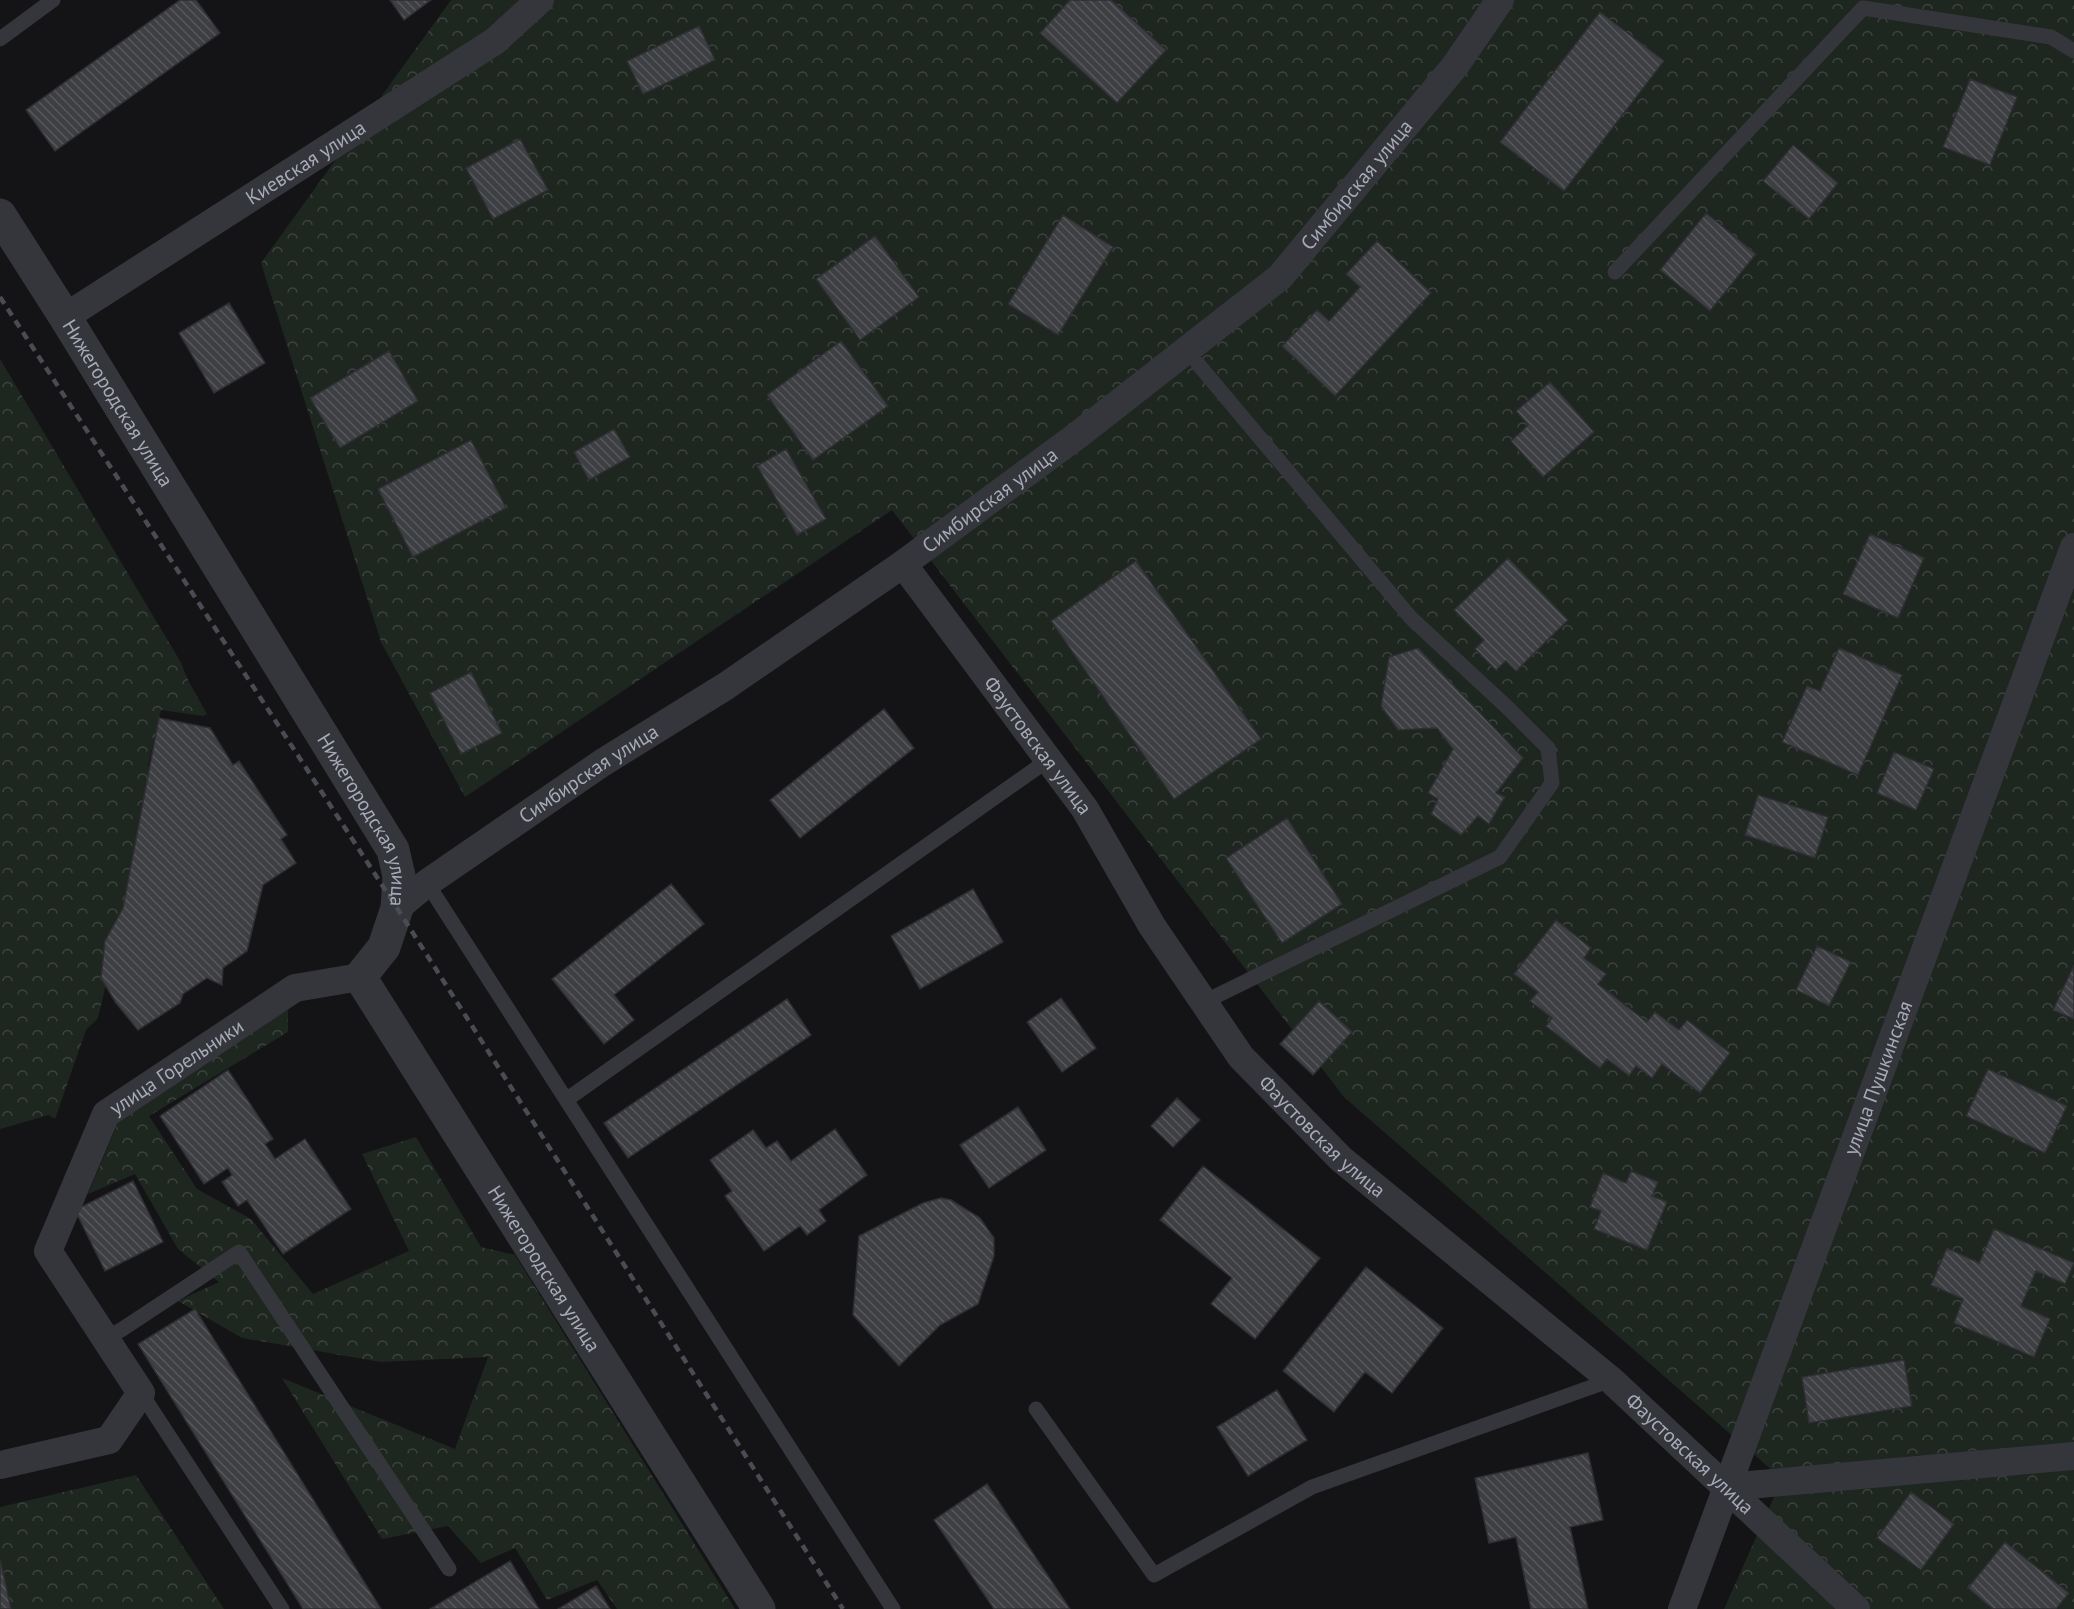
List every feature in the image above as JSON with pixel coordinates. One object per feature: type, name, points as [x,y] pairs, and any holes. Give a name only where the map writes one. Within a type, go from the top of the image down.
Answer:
[{"type":"street","name":"Киевская улица","points":[[65,317],[495,41],[540,0]]},
{"type":"street","name":"Симбирская улица","points":[[397,908],[427,883],[602,763],[726,686],[903,564],[1078,435],[1280,277],[1455,66],[1500,0]]},
{"type":"street","name":"Нижегородская улица","points":[[0,215],[393,850],[399,876],[397,908],[384,947],[360,976],[759,1609]]},
{"type":"street","name":"улица Пушкинская","points":[[1682,1609],[2074,547]]},
{"type":"street","name":"Фаустовская улица","points":[[903,564],[1085,808],[1152,926],[1241,1058],[1341,1159],[1611,1380],[1856,1609]]},
{"type":"street","name":"улица Горельники","points":[[141,1393],[48,1251],[106,1114],[295,988],[360,976]]},
{"type":"street","points":[[0,1465],[109,1440],[141,1393]]},
{"type":"street","points":[[1726,1487],[2074,1456]]},
{"type":"lane","points":[[0,39],[53,0]]},
{"type":"lane","points":[[1615,272],[1863,8],[2051,37],[2074,51]]},
{"type":"lane","points":[[1198,364],[1411,618],[1548,748],[1552,783],[1500,857],[1204,1002]]},
{"type":"lane","points":[[566,1100],[1048,760]]},
{"type":"lane","points":[[427,883],[893,1609]]},
{"type":"lane","points":[[104,1338],[120,1330],[239,1252],[449,1569]]},
{"type":"lane","points":[[1036,1409],[1154,1575],[1312,1487],[1611,1380]]},
{"type":"lane","points":[[141,1393],[282,1609]]},
{"type":"green space","points":[[451,0],[2074,0],[2074,1609],[1724,1609],[1782,1479],[1344,1097],[892,510],[465,797],[381,642],[261,263]]},
{"type":"green space","points":[[0,359],[180,661],[207,714],[203,716],[161,710],[148,766],[157,769],[98,1018],[86,1030],[55,1119],[49,1115],[0,1129]]},
{"type":"green space","points":[[288,1004],[288,1032],[149,1116],[197,1189],[251,1219],[313,1294],[409,1251],[362,1154],[416,1137],[481,1247],[515,1255],[735,1609],[617,1609],[597,1580],[547,1600],[515,1548],[481,1563],[448,1526],[382,1539],[282,1378],[455,1449],[488,1357],[381,1362],[242,1338],[178,1301],[219,1282],[178,1249],[135,1174],[88,1194],[118,1123]]},
{"type":"green space","points":[[136,1475],[224,1609],[11,1609],[0,1559],[0,1507]]},
{"type":"building","points":[[180,0],[196,0],[220,33],[55,151],[26,110]]},
{"type":"building","points":[[390,0],[431,0],[404,20]]},
{"type":"building","points":[[1070,0],[1111,0],[1166,50],[1117,103],[1040,33]]},
{"type":"building","points":[[1600,12],[1664,61],[1564,191],[1500,142]]},
{"type":"building","points":[[699,26],[715,60],[643,94],[627,61]]},
{"type":"building","points":[[1970,79],[2017,97],[1990,165],[1943,147]]},
{"type":"building","points":[[520,139],[548,190],[493,219],[466,168]]},
{"type":"building","points":[[1793,145],[1838,183],[1809,219],[1763,181]]},
{"type":"building","points":[[1706,213],[1756,254],[1710,311],[1660,270]]},
{"type":"building","points":[[1063,215],[1113,247],[1058,335],[1008,304]]},
{"type":"building","points":[[875,236],[919,297],[860,340],[816,279]]},
{"type":"building","points":[[1377,241],[1431,293],[1335,396],[1282,346],[1317,310],[1329,321],[1360,287],[1346,274]]},
{"type":"building","points":[[229,303],[265,363],[214,393],[179,333]]},
{"type":"building","points":[[841,341],[888,406],[813,460],[767,395]]},
{"type":"building","points":[[389,351],[418,401],[340,448],[310,398]]},
{"type":"building","points":[[1550,382],[1594,432],[1543,477],[1511,441],[1528,425],[1516,411]]},
{"type":"building","points":[[614,429],[630,457],[589,480],[574,452]]},
{"type":"building","points":[[471,440],[506,508],[413,557],[378,489]]},
{"type":"building","points":[[786,449],[826,519],[797,535],[757,466]]},
{"type":"building","points":[[1870,534],[1924,558],[1898,618],[1843,594]]},
{"type":"building","points":[[1508,558],[1568,620],[1516,671],[1506,661],[1496,670],[1475,649],[1484,640],[1454,610]]},
{"type":"building","points":[[1136,561],[1261,739],[1174,799],[1051,621]]},
{"type":"building","points":[[1418,648],[1523,758],[1496,793],[1505,797],[1489,824],[1478,816],[1461,835],[1431,814],[1438,799],[1428,793],[1453,749],[1437,728],[1398,730],[1381,706],[1389,657]]},
{"type":"building","points":[[1839,648],[1902,675],[1858,775],[1782,742],[1807,686],[1820,691]]},
{"type":"building","points":[[471,672],[502,733],[461,754],[430,693]]},
{"type":"building","points":[[884,709],[914,748],[800,838],[770,800]]},
{"type":"building","points":[[159,718],[210,728],[233,765],[239,761],[287,835],[281,839],[296,863],[263,885],[247,951],[223,968],[222,985],[207,978],[183,994],[180,1003],[138,1030],[116,1003],[101,978],[105,941],[123,908]]},
{"type":"building","points":[[1894,752],[1934,769],[1916,810],[1877,793]]},
{"type":"building","points":[[1758,795],[1828,817],[1815,858],[1745,835]]},
{"type":"building","points":[[1287,818],[1342,904],[1282,943],[1226,858]]},
{"type":"building","points":[[671,884],[704,924],[614,995],[634,1020],[604,1044],[552,979]]},
{"type":"building","points":[[973,889],[1003,942],[920,989],[891,936]]},
{"type":"building","points":[[1556,920],[1591,948],[1584,958],[1606,974],[1598,984],[1647,1022],[1655,1012],[1679,1030],[1687,1020],[1730,1053],[1700,1093],[1662,1064],[1652,1078],[1636,1066],[1629,1076],[1607,1059],[1600,1068],[1546,1026],[1552,1018],[1530,1001],[1538,992],[1514,974]]},
{"type":"building","points":[[1817,946],[1851,962],[1829,1006],[1796,990]]},
{"type":"building","points":[[2074,965],[2074,1019],[2053,1010]]},
{"type":"building","points":[[1061,998],[1096,1048],[1062,1072],[1027,1022]]},
{"type":"building","points":[[787,999],[811,1035],[628,1158],[604,1123]]},
{"type":"building","points":[[1319,1001],[1352,1032],[1313,1075],[1280,1044]]},
{"type":"building","points":[[1988,1069],[2067,1106],[2045,1153],[1966,1116]]},
{"type":"building","points":[[228,1070],[273,1139],[265,1144],[275,1159],[305,1139],[351,1209],[283,1254],[247,1200],[238,1206],[222,1182],[232,1175],[228,1168],[204,1184],[160,1116]]},
{"type":"building","points":[[1177,1098],[1200,1120],[1173,1147],[1151,1126]]},
{"type":"building","points":[[1018,1107],[1046,1150],[989,1188],[960,1145]]},
{"type":"building","points":[[835,1129],[867,1175],[819,1210],[826,1221],[807,1235],[800,1226],[764,1251],[725,1196],[732,1191],[710,1160],[753,1130],[766,1148],[777,1141],[791,1161]]},
{"type":"building","points":[[1203,1166],[1320,1258],[1255,1339],[1211,1304],[1232,1278],[1160,1220]]},
{"type":"building","points":[[1631,1171],[1658,1182],[1652,1196],[1667,1202],[1647,1250],[1594,1229],[1601,1211],[1590,1207],[1603,1173],[1626,1183]]},
{"type":"building","points":[[133,1181],[163,1242],[105,1271],[75,1210]]},
{"type":"building","points":[[941,1198],[951,1200],[980,1218],[994,1238],[994,1256],[978,1304],[940,1325],[899,1366],[853,1315],[859,1236],[923,1203]]},
{"type":"building","points":[[1994,1229],[2074,1263],[2065,1284],[2036,1271],[2021,1306],[2050,1319],[2034,1357],[1954,1323],[1963,1299],[1931,1285],[1947,1248],[1979,1263]]},
{"type":"building","points":[[1366,1267],[1443,1328],[1392,1393],[1365,1372],[1334,1412],[1283,1371]]},
{"type":"building","points":[[195,1309],[381,1609],[303,1609],[138,1344]]},
{"type":"building","points":[[1904,1360],[1912,1406],[1809,1423],[1802,1377]]},
{"type":"building","points":[[1277,1390],[1307,1440],[1248,1476],[1217,1427]]},
{"type":"building","points":[[1588,1453],[1603,1520],[1570,1527],[1588,1609],[1531,1609],[1516,1537],[1489,1543],[1475,1478]]},
{"type":"building","points":[[987,1484],[1070,1609],[994,1609],[934,1520]]},
{"type":"building","points":[[1911,1492],[1954,1524],[1921,1570],[1877,1538]]},
{"type":"building","points":[[2005,1542],[2069,1593],[2056,1609],[1993,1609],[1968,1588]]},
{"type":"building","points":[[0,1559],[11,1609],[0,1609]]},
{"type":"building","points":[[510,1561],[539,1609],[430,1609]]},
{"type":"building","points":[[596,1586],[610,1609],[558,1609]]},
{"type":"railway","points":[[0,297],[397,908],[843,1609]]}]
